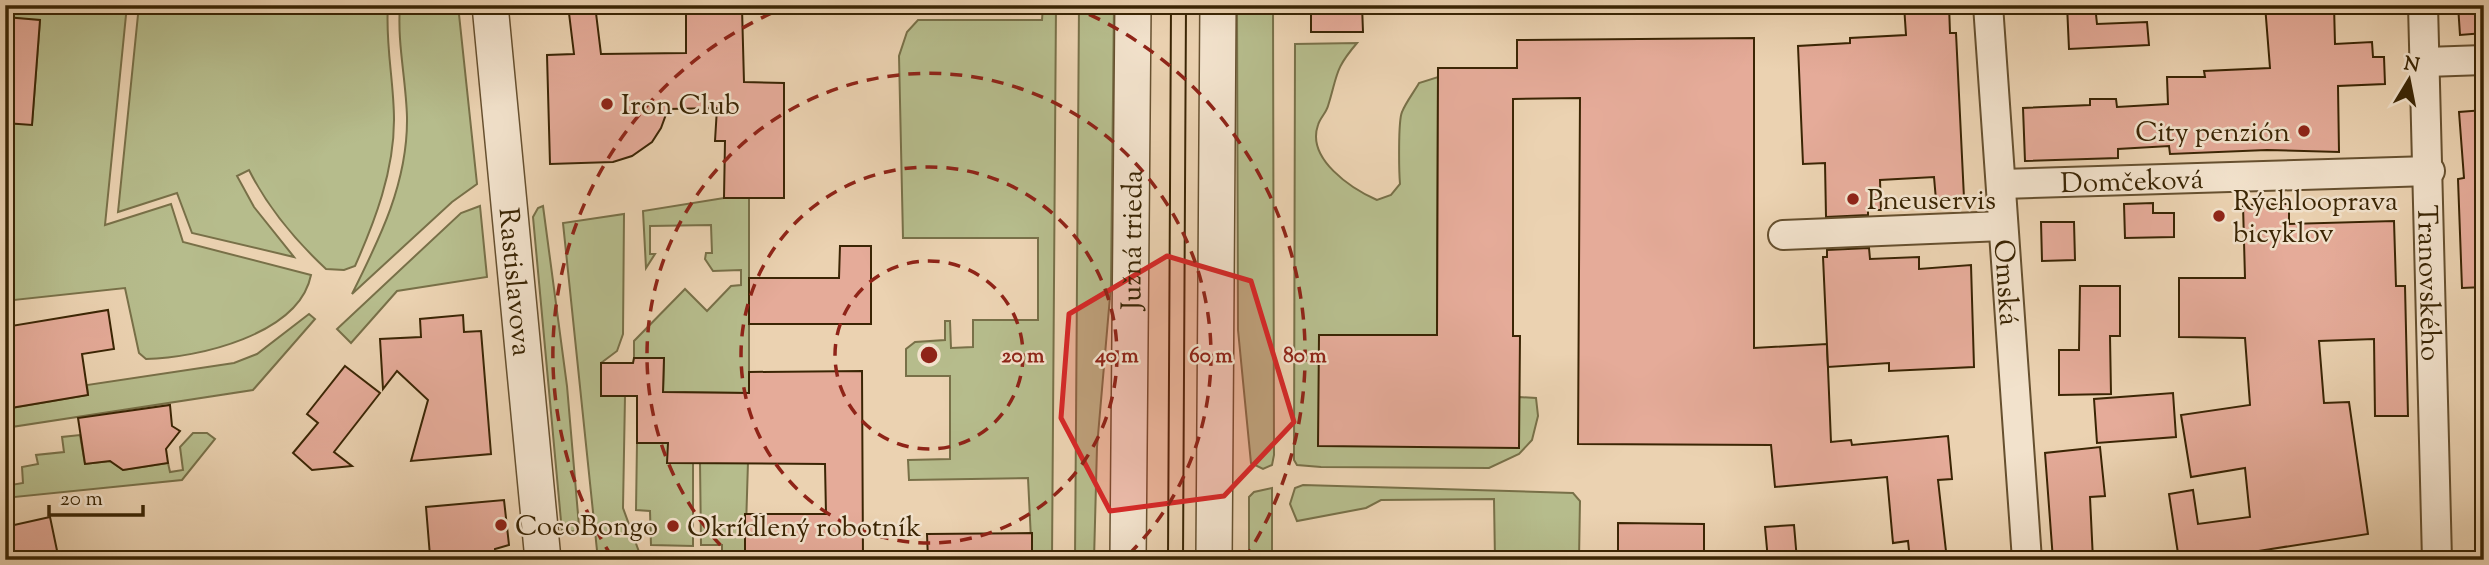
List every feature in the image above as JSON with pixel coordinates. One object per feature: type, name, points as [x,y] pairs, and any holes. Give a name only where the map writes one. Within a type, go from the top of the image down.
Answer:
[{"type":"street","name":"Rastislavova","points":[[490,5],[543,560]]},
{"type":"street","name":"Južná trieda","points":[[1127,556],[1133,5]]},
{"type":"street","points":[[1214,560],[1219,5]]},
{"type":"street","name":"Omská","points":[[1988,5],[2027,560]]},
{"type":"street","name":"Tranovského","points":[[2423,5],[2430,171],[2437,560]]},
{"type":"street","points":[[2426,62],[2484,60]]},
{"type":"street","name":"Domčeková","points":[[2002,184],[2430,171]]},
{"type":"street","points":[[1783,235],[2003,226]]},
{"type":"highlighted area","points":[[1167,256],[1251,281],[1294,422],[1224,496],[1110,511],[1061,418],[1069,314]]},
{"type":"green space","points":[[5,5],[127,5],[105,225],[171,204],[183,242],[311,275],[303,296],[287,313],[267,328],[217,348],[167,358],[146,359],[139,353],[125,288],[5,301],[5,123],[32,124],[40,21],[5,17]]},
{"type":"green space","points":[[139,5],[388,5],[394,105],[391,158],[370,231],[355,266],[344,270],[326,269],[283,223],[249,170],[237,176],[254,207],[294,257],[192,233],[177,193],[118,212]]},
{"type":"green space","points":[[400,5],[458,5],[477,184],[452,202],[352,294],[382,231],[403,164],[407,117]]},
{"type":"green space","points":[[842,5],[1056,5],[1052,560],[1032,560],[1028,478],[909,480],[908,460],[950,459],[950,376],[906,376],[906,349],[915,342],[945,340],[945,321],[950,321],[951,348],[973,347],[973,320],[1038,320],[1038,238],[903,238],[899,56],[907,32],[918,20],[1042,20],[1043,6]]},
{"type":"green space","points":[[1079,5],[1114,5],[1111,285],[1097,447],[1094,560],[1075,560]]},
{"type":"green space","points":[[1237,5],[1273,5],[1274,455],[1272,465],[1263,469],[1251,463],[1238,330]]},
{"type":"green space","points":[[1357,43],[1338,73],[1327,109],[1318,125],[1316,138],[1325,161],[1334,171],[1377,200],[1391,195],[1400,184],[1399,136],[1404,108],[1419,83],[1438,77],[1437,335],[1320,335],[1319,445],[1519,397],[1536,398],[1538,416],[1532,440],[1519,454],[1489,468],[1321,467],[1297,465],[1294,460],[1295,44]]},
{"type":"green space","points":[[724,198],[749,198],[749,393],[663,392],[664,359],[634,358],[634,341],[685,289],[707,311],[731,286],[741,285],[741,270],[713,271],[705,259],[706,253],[712,253],[711,225],[650,226],[650,254],[655,254],[646,268],[643,211]]},
{"type":"green space","points":[[480,206],[487,277],[397,291],[351,343],[337,329],[461,213]]},
{"type":"green space","points":[[543,206],[567,386],[579,526],[575,531],[562,532],[533,217],[538,208]]},
{"type":"green space","points":[[624,214],[623,334],[617,351],[601,363],[601,396],[625,396],[623,508],[642,560],[598,560],[563,223]]},
{"type":"green space","points":[[309,314],[315,319],[253,390],[5,428],[5,409],[88,395],[87,385],[234,363],[257,354]]},
{"type":"green space","points":[[193,433],[207,433],[215,439],[182,480],[5,498],[5,486],[23,483],[22,467],[38,464],[36,455],[64,452],[62,437],[80,435],[85,464],[110,461],[123,470],[168,463],[170,472],[183,470],[180,447]]},
{"type":"green space","points":[[637,443],[668,443],[668,462],[693,463],[693,546],[651,545],[650,511],[636,510]]},
{"type":"green space","points":[[700,462],[748,462],[745,560],[722,560],[722,545],[701,545]]},
{"type":"green space","points":[[1303,485],[1573,493],[1580,501],[1579,560],[1495,560],[1494,499],[1381,500],[1366,508],[1297,521],[1290,504],[1295,488]]},
{"type":"green space","points":[[1272,488],[1272,560],[1249,560],[1249,497],[1254,492]]},
{"type":"building","points":[[568,5],[595,5],[601,54],[686,53],[686,9],[742,8],[744,82],[784,83],[784,198],[724,198],[725,141],[715,141],[717,108],[668,109],[652,142],[632,156],[613,162],[550,164],[547,55],[574,54]]},
{"type":"building","points":[[1311,5],[1362,5],[1363,32],[1311,32]]},
{"type":"building","points":[[1904,5],[1949,5],[1950,33],[1956,33],[1964,198],[1936,200],[1934,177],[1880,180],[1881,210],[1868,210],[1868,215],[1826,217],[1825,163],[1803,164],[1798,46],[1850,43],[1850,38],[1906,35]]},
{"type":"building","points":[[2067,5],[2095,5],[2097,24],[2147,22],[2149,45],[2069,49]]},
{"type":"building","points":[[2265,5],[2334,5],[2335,44],[2372,42],[2373,57],[2384,57],[2385,84],[2338,86],[2339,152],[2267,150],[2170,154],[2169,146],[2118,149],[2118,158],[2025,161],[2023,108],[2090,105],[2090,99],[2116,99],[2117,107],[2168,104],[2167,77],[2205,77],[2204,71],[2270,68]]},
{"type":"building","points":[[2458,5],[2484,5],[2484,33],[2460,35]]},
{"type":"building","points":[[5,17],[40,20],[32,125],[5,123]]},
{"type":"building","points":[[1754,38],[1754,348],[1827,344],[1831,442],[1851,440],[1852,445],[1948,436],[1952,479],[1938,480],[1947,560],[1910,560],[1908,541],[1893,543],[1887,477],[1775,487],[1771,445],[1578,444],[1580,98],[1513,99],[1513,336],[1520,336],[1519,448],[1318,446],[1319,335],[1437,335],[1438,68],[1517,68],[1517,40]]},
{"type":"building","points":[[2484,110],[2484,287],[2462,288],[2458,179],[2464,178],[2459,112]]},
{"type":"building","points":[[2153,203],[2153,213],[2174,213],[2174,237],[2125,238],[2124,204]]},
{"type":"building","points":[[2289,204],[2289,224],[2394,221],[2396,286],[2405,286],[2408,416],[2375,416],[2374,339],[2319,341],[2324,403],[2349,402],[2368,534],[2258,551],[2259,560],[2179,560],[2169,494],[2193,490],[2198,524],[2250,517],[2245,468],[2191,477],[2181,415],[2250,405],[2245,338],[2179,337],[2179,278],[2245,278],[2243,205]]},
{"type":"building","points":[[2041,222],[2074,222],[2075,260],[2042,261]]},
{"type":"building","points":[[840,246],[871,246],[871,324],[749,324],[749,278],[839,278]]},
{"type":"building","points":[[1869,248],[1870,259],[1919,257],[1919,269],[1971,265],[1974,367],[1889,371],[1889,363],[1828,367],[1823,257],[1827,257],[1827,250]]},
{"type":"building","points":[[2080,286],[2120,286],[2120,336],[2110,336],[2111,394],[2059,395],[2059,350],[2079,350]]},
{"type":"building","points":[[108,310],[114,349],[82,354],[88,395],[5,409],[5,327]]},
{"type":"building","points":[[463,315],[464,332],[481,331],[491,454],[411,461],[428,400],[397,371],[383,389],[380,339],[421,337],[420,319]]},
{"type":"building","points":[[634,358],[664,358],[663,392],[749,393],[749,372],[862,371],[863,560],[745,560],[745,514],[826,514],[825,464],[667,463],[668,443],[637,443],[637,396],[601,396],[601,363],[633,363]]},
{"type":"building","points":[[345,366],[380,393],[334,452],[352,466],[312,470],[293,453],[318,423],[307,414]]},
{"type":"building","points":[[2173,393],[2176,437],[2097,443],[2094,399]]},
{"type":"building","points":[[170,405],[172,426],[180,431],[166,449],[168,463],[123,470],[110,461],[85,464],[78,418]]},
{"type":"building","points":[[2100,447],[2105,496],[2090,497],[2093,560],[2053,560],[2045,453]]},
{"type":"building","points":[[504,500],[509,545],[495,549],[495,552],[430,556],[426,507]]},
{"type":"building","points":[[50,517],[59,560],[5,560],[5,527]]},
{"type":"building","points":[[1618,523],[1704,524],[1704,560],[1618,560]]},
{"type":"building","points":[[1794,525],[1797,560],[1768,560],[1765,527]]},
{"type":"building","points":[[1032,533],[1032,560],[928,560],[927,534]]},
{"type":"tram line","points":[[1168,560],[1171,5]]},
{"type":"tram line","points":[[1183,560],[1186,5]]},
{"type":"place","name":"Iron Club","points":[[607,104]]},
{"type":"place","name":"City penzión","points":[[2304,131]]},
{"type":"place","name":"Pneuservis","points":[[1853,199]]},
{"type":"place","name":"Rýchlooprava bicyklov","points":[[2219,216]]},
{"type":"place","name":"CocoBongo","points":[[501,525]]},
{"type":"place","name":"Okrídlený robotník","points":[[673,526]]}]
